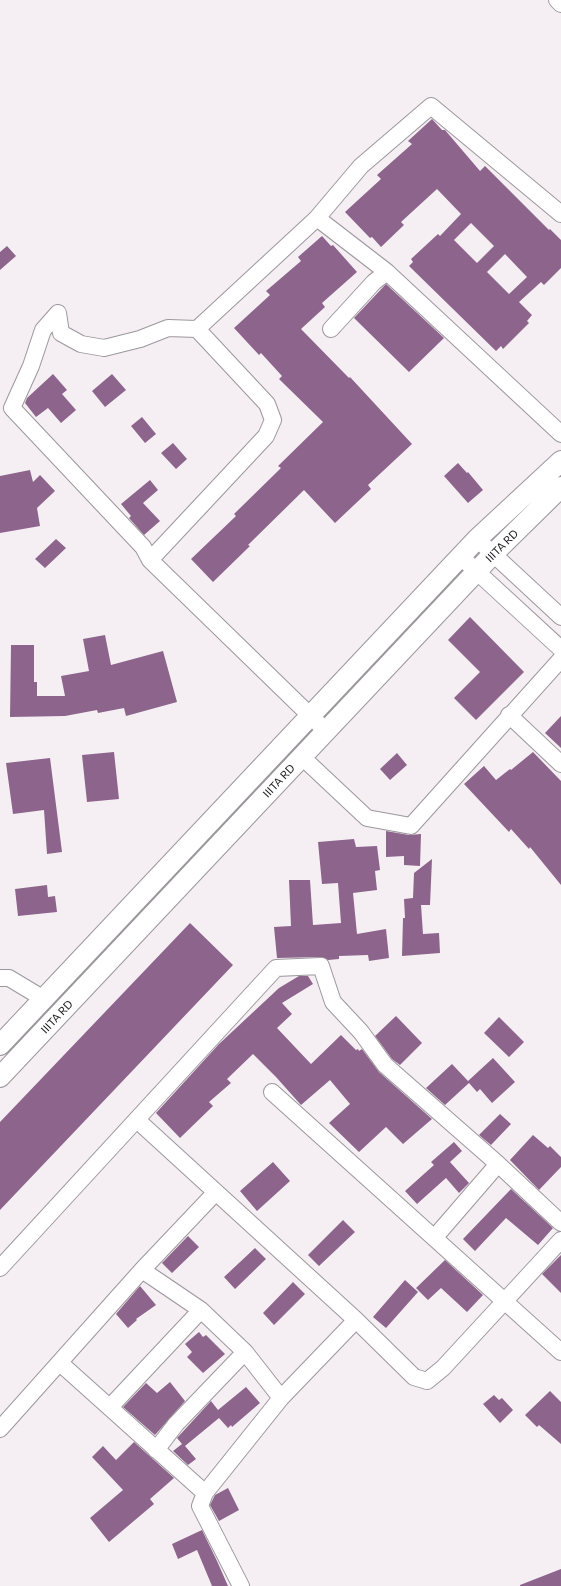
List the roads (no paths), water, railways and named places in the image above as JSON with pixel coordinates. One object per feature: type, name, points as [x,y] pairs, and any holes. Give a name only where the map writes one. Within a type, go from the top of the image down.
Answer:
[{"type":"street","points":[[557,0],[561,4]]},
{"type":"street","points":[[197,330],[317,218],[361,166],[431,106],[561,214]]},
{"type":"street","points":[[317,218],[387,272],[561,434]]},
{"type":"street","points":[[331,329],[374,282],[387,272]]},
{"type":"street","points":[[150,560],[266,436],[273,420],[267,404],[197,330],[168,328],[140,339],[104,348],[81,344],[61,333],[58,313],[43,330],[31,366],[12,408],[142,547],[150,560],[326,731]]},
{"type":"street","name":"IIITA RD","points":[[0,1045],[477,539],[561,461]]},
{"type":"street","name":"IIITA RD","points":[[0,1077],[493,554],[561,487]]},
{"type":"street","points":[[477,539],[561,617]]},
{"type":"street","points":[[461,557],[561,650]]},
{"type":"street","points":[[302,756],[367,818],[411,826],[509,715],[561,659]]},
{"type":"street","points":[[509,715],[561,764]]},
{"type":"street","points":[[0,1268],[276,968],[321,966],[333,1002],[361,1032],[385,1065],[498,1164],[561,1223]]},
{"type":"street","points":[[0,978],[9,978],[44,998]]},
{"type":"street","points":[[272,1092],[561,1352]]},
{"type":"street","points":[[137,1120],[356,1320],[414,1377],[427,1381],[443,1368],[561,1240]]},
{"type":"street","points":[[434,1237],[498,1164]]},
{"type":"street","points":[[0,1429],[142,1270],[216,1192]]},
{"type":"street","points":[[142,1270],[201,1310],[245,1352],[281,1398]]},
{"type":"street","points":[[110,1407],[201,1310]]},
{"type":"street","points":[[241,1586],[200,1506],[204,1493],[281,1398],[356,1320]]},
{"type":"street","points":[[156,1450],[176,1424],[245,1352]]},
{"type":"street","points":[[60,1363],[204,1493]]}]
